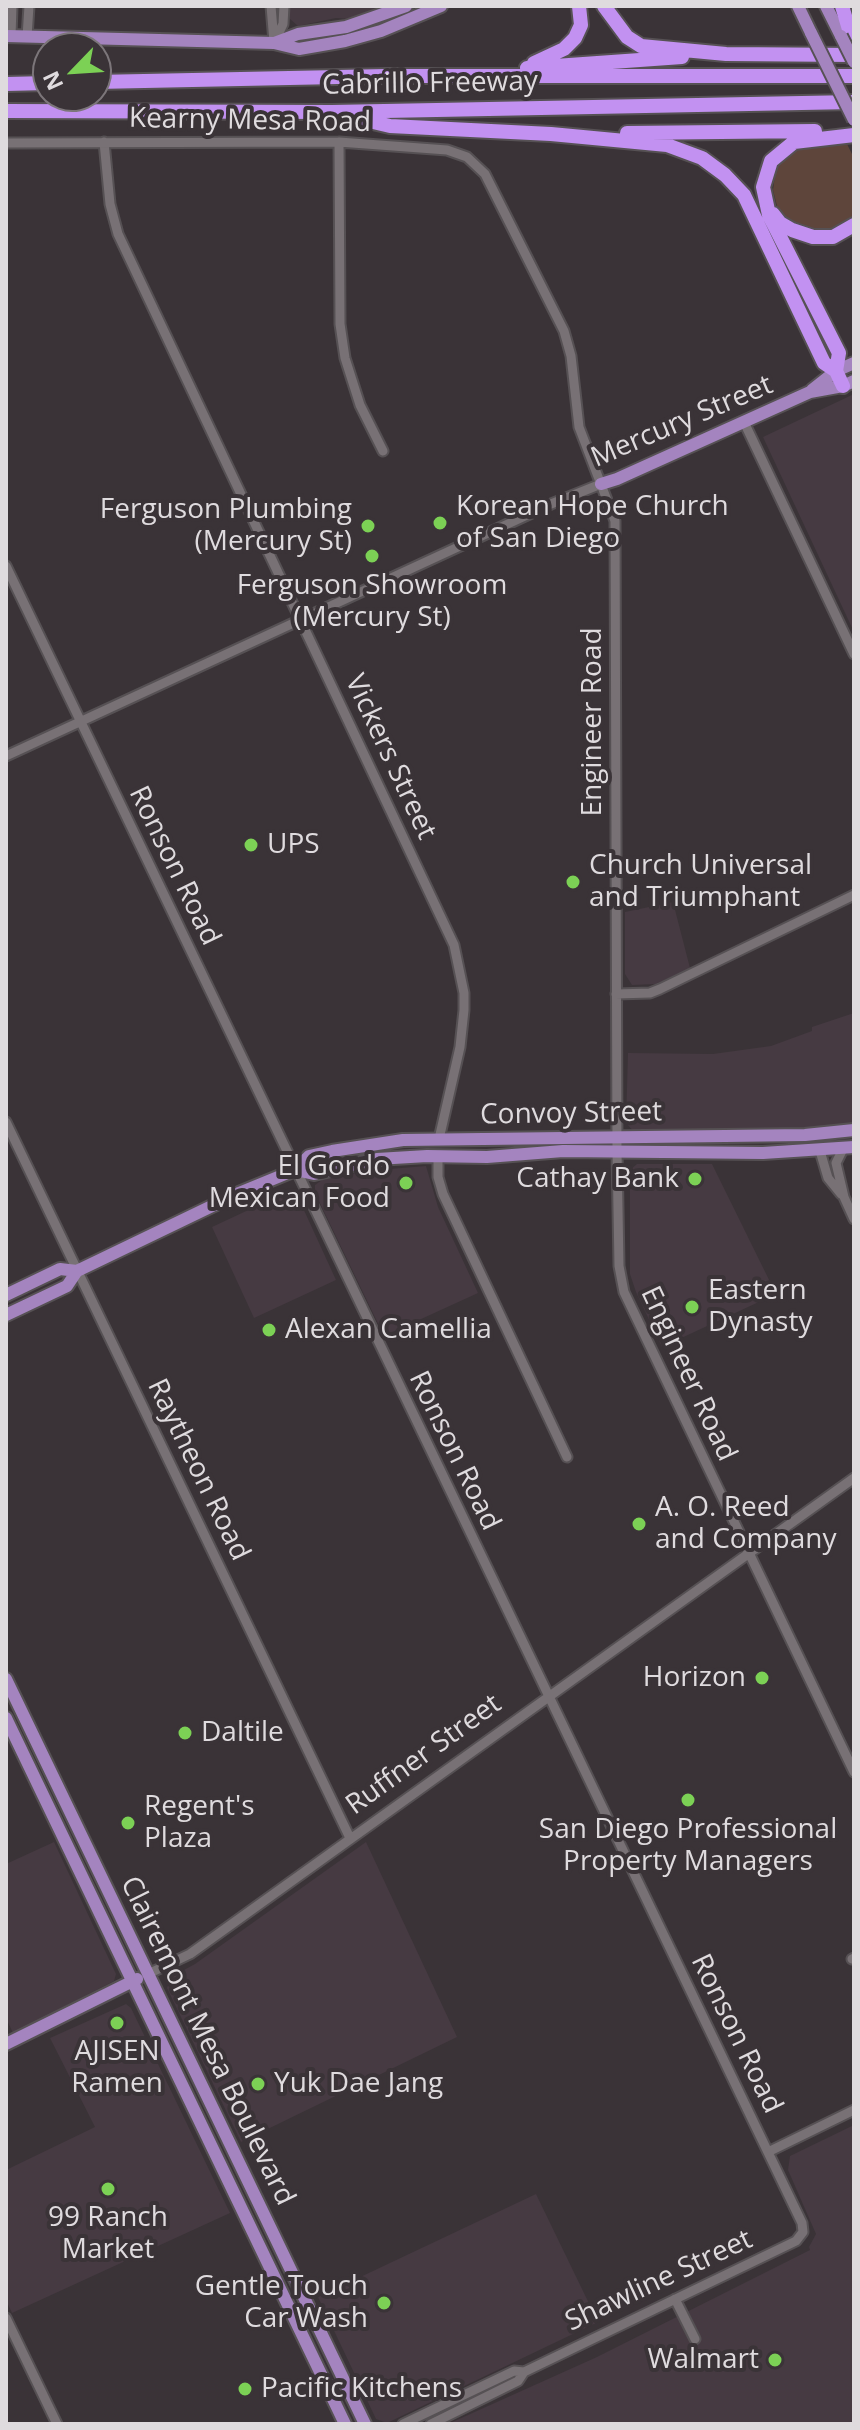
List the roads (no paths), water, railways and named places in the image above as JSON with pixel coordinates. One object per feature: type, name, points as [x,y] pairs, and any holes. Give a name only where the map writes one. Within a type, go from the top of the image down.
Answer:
[{"type":"highway","points":[[488,77],[552,56],[569,45],[581,25],[579,6]]},
{"type":"highway","points":[[604,6],[627,37],[641,46],[726,54]]},
{"type":"highway","points":[[842,6],[848,38]]},
{"type":"highway","points":[[516,68],[726,54],[854,55]]},
{"type":"highway","name":"Cabrillo Freeway","points":[[112,82],[386,76],[854,76]]},
{"type":"highway","points":[[6,84],[32,83]]},
{"type":"highway","name":"Cabrillo Freeway","points":[[6,111],[332,112],[854,102]]},
{"type":"highway","points":[[332,112],[390,126],[551,134],[667,145],[702,158],[725,175],[744,195],[824,363],[849,384]]},
{"type":"highway","points":[[551,134],[792,131],[854,134]]},
{"type":"highway","points":[[836,371],[839,353],[769,215],[764,199],[764,180],[768,166],[787,147],[802,139],[854,134]]},
{"type":"highway","points":[[764,199],[780,223],[813,237],[833,237],[854,225]]},
{"type":"main road","points":[[408,21],[410,14],[421,6]]},
{"type":"main road","points":[[9,36],[274,43],[299,49],[381,31],[441,6]]},
{"type":"main road","points":[[798,6],[854,120]]},
{"type":"main road","points":[[826,6],[848,38],[854,62]]},
{"type":"main road","points":[[274,43],[298,34],[338,29],[402,8]]},
{"type":"main road","points":[[381,31],[402,8]]},
{"type":"main road","name":"Mercury Street","points":[[810,392],[836,371],[854,363]]},
{"type":"main road","name":"Mercury Street","points":[[601,484],[810,392],[849,384]]},
{"type":"main road","name":"Convoy Street","points":[[6,1315],[67,1286],[77,1271],[239,1193],[295,1170],[309,1156],[384,1142],[439,1139],[805,1135],[854,1130]]},
{"type":"main road","points":[[820,1151],[820,1145],[825,1141],[854,1137]]},
{"type":"main road","points":[[377,1159],[428,1147],[439,1139]]},
{"type":"main road","points":[[438,1157],[448,1148],[493,1146],[502,1139]]},
{"type":"main road","name":"Convoy Street","points":[[295,1170],[314,1174],[377,1159],[487,1157],[563,1151],[763,1153],[848,1148]]},
{"type":"main road","name":"Convoy Street","points":[[6,1295],[60,1269],[77,1271]]},
{"type":"main road","name":"Clairemont Mesa Boulevard","points":[[6,1679],[365,2424]]},
{"type":"main road","name":"Clairemont Mesa Boulevard","points":[[6,1718],[345,2424]]},
{"type":"main road","name":"Ruffner Street","points":[[6,2044],[148,1974]]},
{"type":"street","points":[[9,36],[12,6]]},
{"type":"street","points":[[27,37],[29,6]]},
{"type":"street","points":[[271,6],[274,43]]},
{"type":"street","points":[[274,43],[283,24],[284,6]]},
{"type":"street","name":"Vickers Street","points":[[104,142],[110,204],[118,234],[458,958],[464,1010],[460,1047],[439,1139]]},
{"type":"street","points":[[339,142],[340,324],[345,358],[360,405],[383,451]]},
{"type":"street","name":"Kearny Mesa Road","points":[[6,143],[339,142],[447,150],[467,157],[485,174]]},
{"type":"street","name":"Engineer Road","points":[[485,174],[564,331],[571,356],[579,427],[615,521],[617,1152],[619,1266],[624,1292],[854,1772]]},
{"type":"street","points":[[744,422],[854,654]]},
{"type":"street","name":"Mercury Street","points":[[6,756],[551,504],[601,484]]},
{"type":"street","name":"Ronson Road","points":[[6,566],[802,2223]]},
{"type":"street","points":[[616,994],[650,993],[660,989],[854,895]]},
{"type":"street","name":"Raytheon Road","points":[[6,1122],[350,1838]]},
{"type":"street","points":[[848,1148],[836,1163],[844,1197],[854,1219]]},
{"type":"street","points":[[820,1151],[828,1178],[844,1197]]},
{"type":"street","points":[[438,1157],[438,1177],[443,1194],[567,1457]]},
{"type":"street","name":"Ruffner Street","points":[[148,1974],[190,1954],[854,1478]]},
{"type":"street","points":[[768,2152],[854,2110]]},
{"type":"street","name":"Shawline Street","points":[[431,2424],[518,2381],[524,2372],[796,2241],[803,2232],[802,2223]]},
{"type":"street","points":[[675,2299],[695,2339]]},
{"type":"street","points":[[6,2318],[57,2424]]},
{"type":"street","name":"Shawline Street","points":[[403,2424],[514,2371],[524,2372]]},
{"type":"place","name":"Korean Hope Church of San Diego","points":[[440,523]]},
{"type":"place","name":"Ferguson Plumbing (Mercury St)","points":[[368,526]]},
{"type":"place","name":"Ferguson Showroom (Mercury St)","points":[[372,556]]},
{"type":"place","name":"UPS","points":[[251,845]]},
{"type":"place","name":"Church Universal and Triumphant","points":[[573,882]]},
{"type":"place","name":"Cathay Bank","points":[[695,1179]]},
{"type":"place","name":"El Gordo Mexican Food","points":[[406,1183]]},
{"type":"place","name":"Eastern Dynasty","points":[[692,1307]]},
{"type":"place","name":"Alexan Camellia","points":[[269,1330]]},
{"type":"place","name":"A. O. Reed and Company","points":[[639,1524]]},
{"type":"place","name":"Horizon","points":[[762,1678]]},
{"type":"place","name":"Daltile","points":[[185,1733]]},
{"type":"place","name":"San Diego Professional Property Managers","points":[[688,1800]]},
{"type":"place","name":"Regent's Plaza","points":[[128,1823]]},
{"type":"place","name":"AJISEN Ramen","points":[[117,2023]]},
{"type":"place","name":"Yuk Dae Jang","points":[[258,2084]]},
{"type":"place","name":"99 Ranch Market","points":[[108,2189]]},
{"type":"place","name":"Gentle Touch Car Wash","points":[[384,2303]]},
{"type":"place","name":"Walmart","points":[[775,2360]]},
{"type":"place","name":"Pacific Kitchens","points":[[245,2389]]}]
